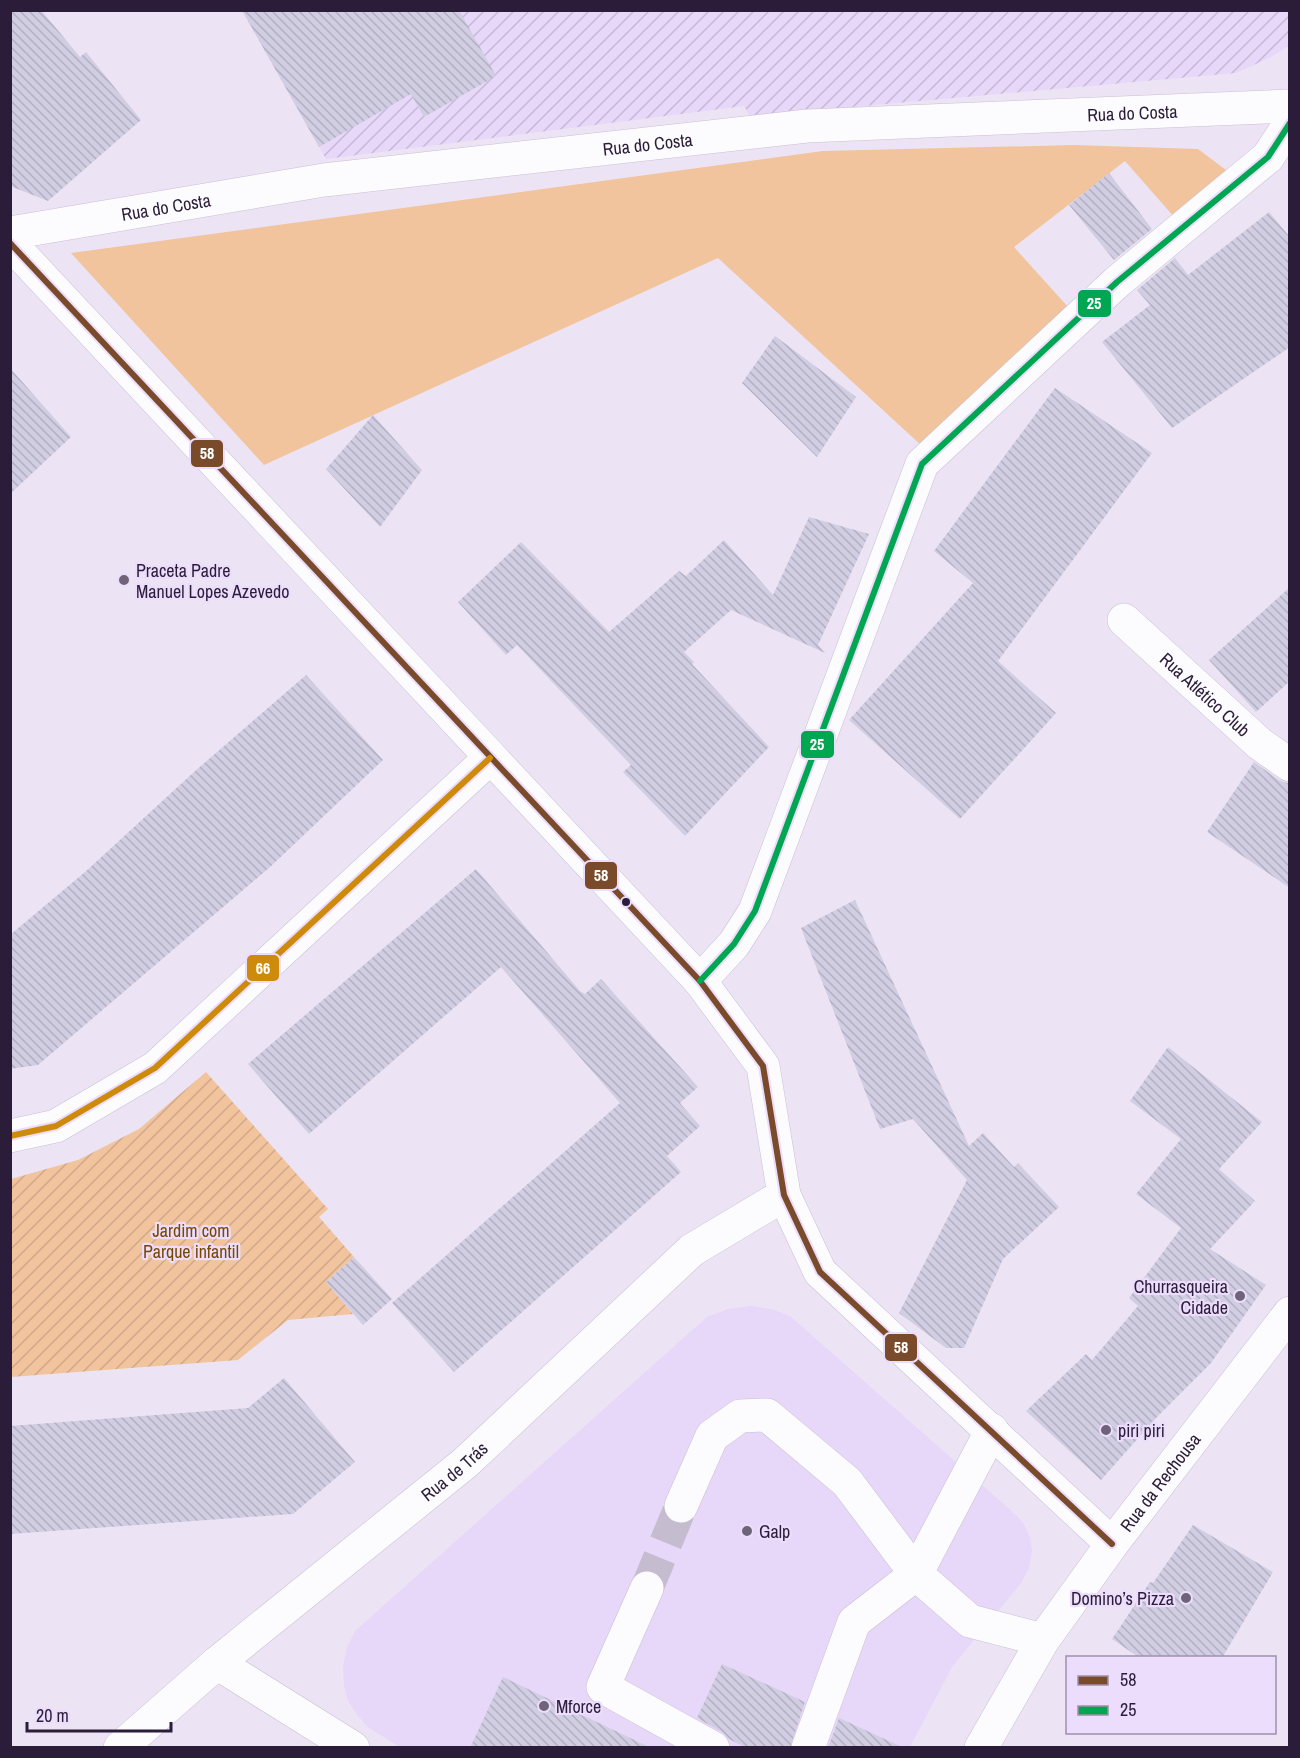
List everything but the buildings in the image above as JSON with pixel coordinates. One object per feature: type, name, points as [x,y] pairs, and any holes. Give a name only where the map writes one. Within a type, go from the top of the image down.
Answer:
[{"type":"street","name":"Rua do Costa","points":[[10,233],[324,180],[807,126],[1290,106]]},
{"type":"street","points":[[700,981],[734,944],[755,911],[922,464],[1117,282],[1268,157],[1290,123]]},
{"type":"street","points":[[10,243],[489,758],[700,981],[764,1066],[784,1195],[820,1272],[1112,1544]]},
{"type":"street","name":"Rua Atlético Club","points":[[1124,620],[1260,744],[1290,765]]},
{"type":"street","points":[[10,1137],[56,1126],[155,1068],[489,758]]},
{"type":"street","name":"Rua de Trás","points":[[120,1748],[217,1663],[465,1463],[692,1250],[784,1195]]},
{"type":"street","name":"Rua da Rechousa","points":[[981,1748],[1043,1640],[1112,1544],[1290,1313]]},
{"type":"street","points":[[681,1506],[712,1436],[740,1416],[767,1415],[847,1482],[916,1574],[970,1621],[1043,1640]]},
{"type":"street","points":[[808,1748],[855,1622],[916,1574],[992,1430]]},
{"type":"street","points":[[647,1588],[603,1688],[713,1748]]},
{"type":"street","points":[[217,1663],[353,1748]]},
{"type":"shaded area","points":[[1289,10],[1290,45],[1271,57],[1236,73],[750,116],[744,106],[326,159],[242,11]]},
{"type":"shaded area","name":"Galp","points":[[750,1306],[771,1309],[790,1316],[1015,1514],[1024,1524],[1030,1538],[1032,1551],[1029,1568],[1021,1583],[952,1667],[910,1747],[400,1747],[369,1728],[348,1701],[344,1685],[343,1666],[347,1647],[355,1631],[707,1317],[728,1309]]},
{"type":"green space","points":[[1074,145],[1198,149],[1230,173],[1175,218],[1125,161],[1014,247],[1069,308],[923,447],[718,258],[264,465],[71,253],[823,151]]},
{"type":"green space","name":"Jardim com Parque infantil","points":[[206,1072],[328,1209],[319,1217],[354,1257],[326,1282],[353,1314],[288,1320],[238,1360],[11,1377],[11,1179],[78,1160],[139,1129]]},
{"type":"tunnel","points":[[647,1588],[681,1506]]},
{"type":"transit line","name":"25","points":[[700,981],[734,944],[755,911],[922,464],[1117,282],[1268,157],[1290,123]]},
{"type":"transit line","name":"58","points":[[10,243],[700,981],[763,1066],[784,1195],[820,1272],[1112,1544]]},
{"type":"transit line","name":"66","points":[[10,1136],[56,1126],[155,1068],[490,758]]},
{"type":"place","name":"Praceta Padre Manuel Lopes Azevedo","points":[[124,580]]},
{"type":"place","name":"Churrasqueira Cidade","points":[[1240,1296]]},
{"type":"place","name":"piri piri","points":[[1106,1430]]},
{"type":"place","name":"Galp","points":[[747,1531]]},
{"type":"place","name":"Domino’s Pizza","points":[[1186,1598]]},
{"type":"place","name":"Mforce","points":[[544,1706]]}]
